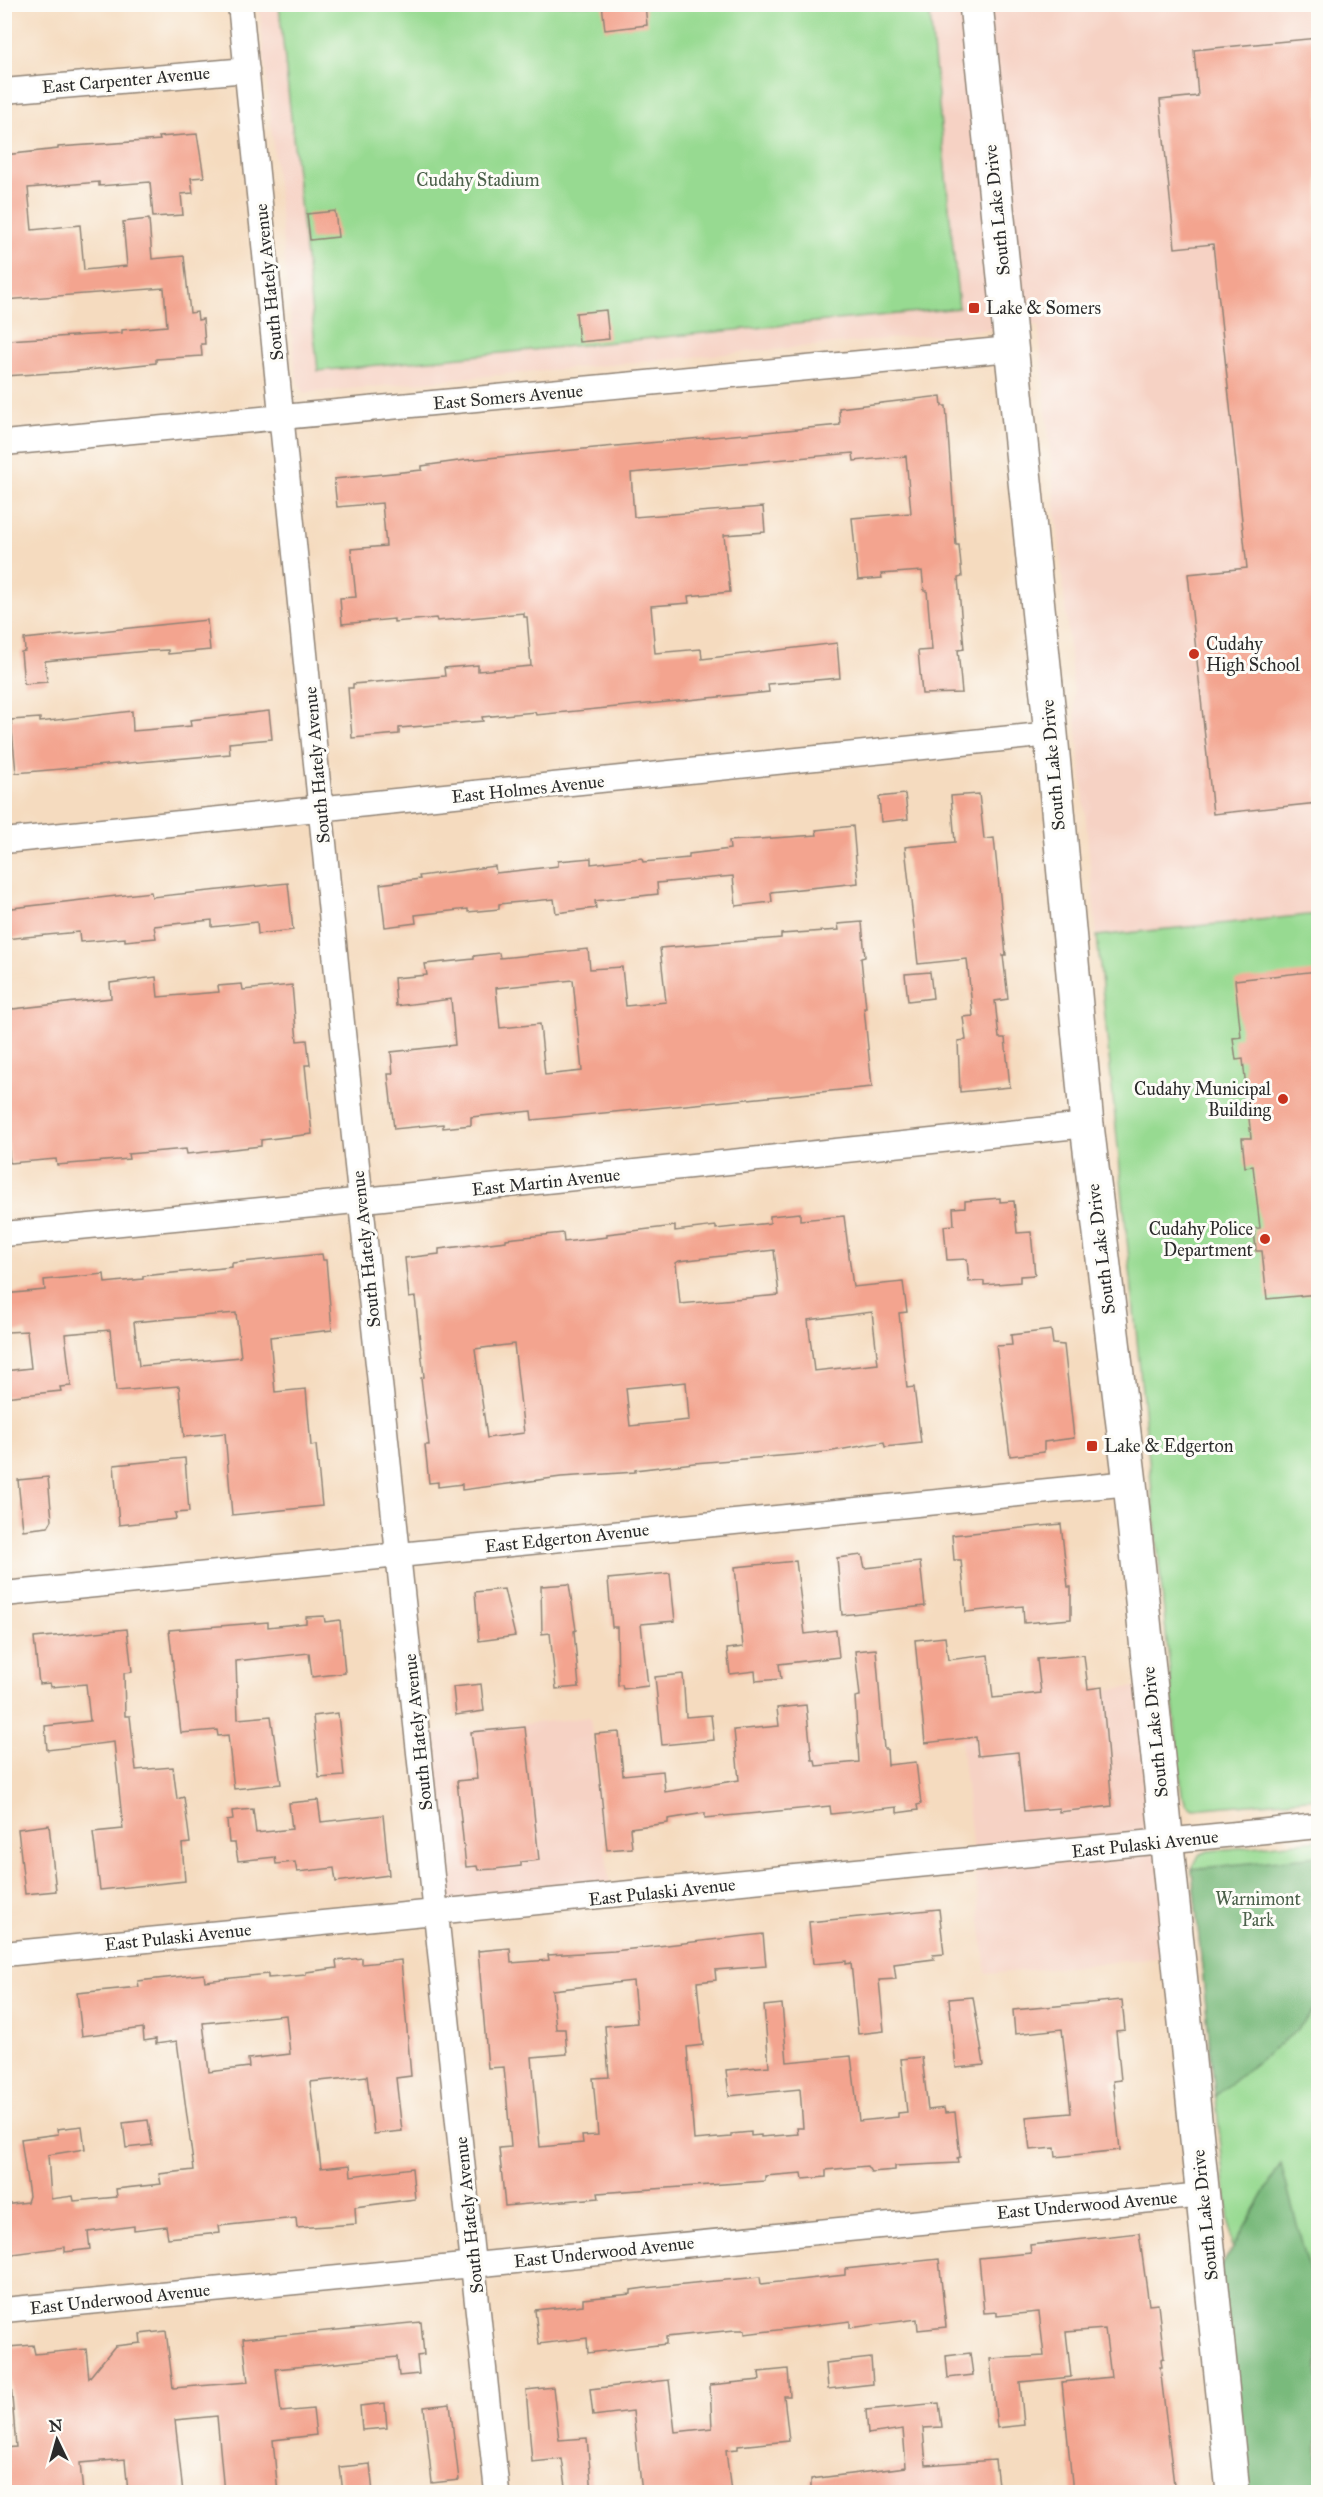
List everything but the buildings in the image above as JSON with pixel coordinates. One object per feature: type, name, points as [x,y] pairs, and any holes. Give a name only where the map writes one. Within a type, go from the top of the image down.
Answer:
[{"type":"main road","name":"South Lake Drive","points":[[976,4],[1051,735],[1087,1125],[1130,1483],[1233,2493]]},
{"type":"street","name":"South Hately Avenue","points":[[240,4],[321,811],[497,2493]]},
{"type":"street","name":"East Carpenter Avenue","points":[[4,91],[247,70]]},
{"type":"street","name":"East Somers Avenue","points":[[4,443],[1011,349]]},
{"type":"street","name":"East Holmes Avenue","points":[[4,841],[321,811],[1051,735]]},
{"type":"street","name":"East Martin Avenue","points":[[4,1234],[362,1200],[1087,1125]]},
{"type":"street","name":"East Edgerton Avenue","points":[[4,1594],[1130,1483]]},
{"type":"street","name":"East Pulaski Avenue","points":[[4,1954],[1166,1843],[1318,1826]]},
{"type":"street","name":"East Underwood Avenue","points":[[4,2310],[1203,2195]]},
{"type":"shaded area","name":"Cudahy High School","points":[[259,5],[1318,5],[1318,914],[1097,936],[1038,325],[304,393],[297,382]]},
{"type":"shaded area","points":[[1150,1686],[1178,1956],[986,1974],[957,1702]]},
{"type":"shaded area","points":[[590,1717],[611,1897],[436,1912],[419,1735]]},
{"type":"green space","name":"Cudahy Stadium","points":[[279,5],[929,5],[959,308],[318,371]]},
{"type":"green space","points":[[1318,914],[1318,1798],[1193,1809],[1187,1805],[1182,1794],[1097,936]]},
{"type":"green space","name":"Warnimont Park","points":[[1318,1840],[1318,2492],[1257,2492],[1192,1869],[1199,1855],[1208,1851]]},
{"type":"green space","points":[[1318,1856],[1318,2006],[1296,2031],[1215,2096],[1192,1869]]},
{"type":"green space","points":[[1281,2164],[1318,2303],[1318,2492],[1225,2492],[1199,2305]]},
{"type":"place","name":"Lake & Somers","points":[[974,308]]},
{"type":"place","name":"Cudahy High School","points":[[1194,654]]},
{"type":"place","name":"Cudahy Municipal Building","points":[[1283,1099]]},
{"type":"place","name":"Cudahy Police Department","points":[[1265,1239]]},
{"type":"place","name":"Lake & Edgerton","points":[[1092,1446]]}]
